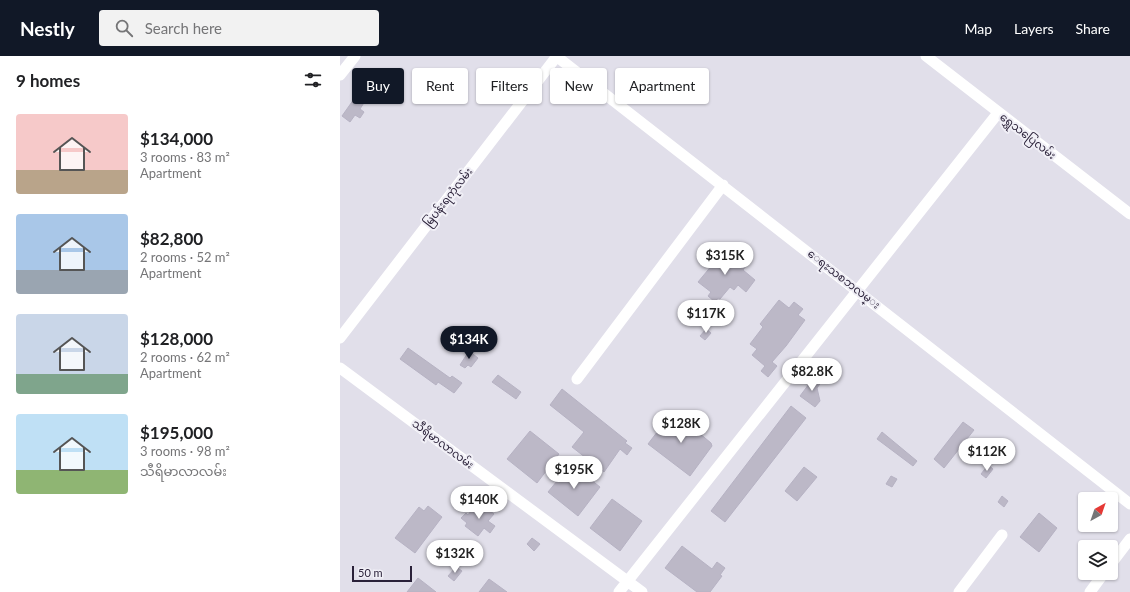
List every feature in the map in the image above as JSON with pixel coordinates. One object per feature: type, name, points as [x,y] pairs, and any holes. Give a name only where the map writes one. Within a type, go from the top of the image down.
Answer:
[{"type":"street","points":[[340,76],[355,56]]},
{"type":"street","name":"ေရႊသစၥာလမ္း","points":[[557,56],[1130,504]]},
{"type":"street","name":"မြပန်းရကုံလမ်း","points":[[340,338],[557,56]]},
{"type":"street","name":"ရွှေသပြေလမ်း","points":[[926,56],[1130,214]]},
{"type":"street","points":[[619,592],[998,112]]},
{"type":"street","points":[[577,379],[722,185]]},
{"type":"street","name":"သီရိမာလာလမ်း","points":[[340,368],[642,592]]},
{"type":"street","points":[[959,592],[1002,535]]},
{"type":"street","points":[[1118,555],[1130,539]]},
{"type":"street","points":[[1090,592],[1099,580]]},
{"type":"building","points":[[352,102],[352,104],[363,104],[360,109],[364,112],[360,118],[355,115],[350,122],[342,116]]},
{"type":"building","points":[[718,250],[735,264],[739,258],[747,264],[743,270],[755,280],[746,292],[738,285],[734,290],[730,287],[720,299],[718,298],[715,302],[708,296],[711,292],[698,282],[713,264],[709,261]]},
{"type":"building","points":[[779,300],[789,308],[794,302],[803,309],[798,315],[805,320],[772,362],[777,366],[768,377],[761,371],[765,366],[752,355],[757,349],[750,344],[763,327],[760,324]]},
{"type":"building","points":[[706,329],[711,333],[705,340],[700,336]]},
{"type":"building","points":[[408,348],[450,378],[452,376],[462,383],[454,393],[438,382],[436,385],[400,359]]},
{"type":"building","points":[[469,351],[478,358],[471,367],[468,365],[465,368],[460,365]]},
{"type":"building","points":[[498,375],[521,392],[516,399],[492,382]]},
{"type":"building","points":[[815,376],[822,381],[817,388],[820,401],[815,407],[800,396]]},
{"type":"building","points":[[562,389],[627,441],[625,443],[632,448],[627,455],[620,449],[604,472],[572,447],[584,432],[550,405]]},
{"type":"building","points":[[791,406],[806,418],[725,522],[711,511]]},
{"type":"building","points":[[671,414],[680,417],[711,443],[712,446],[690,476],[648,444]]},
{"type":"building","points":[[963,422],[974,430],[944,468],[934,459]]},
{"type":"building","points":[[530,431],[559,454],[537,483],[507,459]]},
{"type":"building","points":[[882,432],[917,461],[913,466],[877,439]]},
{"type":"building","points":[[571,464],[600,487],[578,516],[548,492]]},
{"type":"building","points":[[988,465],[993,469],[986,478],[981,474]]},
{"type":"building","points":[[804,467],[817,477],[797,501],[785,491]]},
{"type":"building","points":[[891,476],[897,479],[892,487],[886,484]]},
{"type":"building","points":[[1002,496],[1008,501],[1004,507],[998,502]]},
{"type":"building","points":[[612,499],[642,521],[620,551],[590,528]]},
{"type":"building","points":[[476,504],[479,507],[481,504],[494,514],[488,521],[495,526],[490,533],[484,528],[478,536],[465,526],[467,523],[461,518],[466,513],[468,515]]},
{"type":"building","points":[[428,506],[442,517],[415,553],[395,538],[419,507],[424,511]]},
{"type":"building","points":[[1039,513],[1057,528],[1039,552],[1020,537]]},
{"type":"building","points":[[532,538],[540,544],[534,551],[527,544]]},
{"type":"building","points":[[682,546],[712,569],[717,562],[725,568],[720,575],[722,576],[710,592],[697,592],[665,568]]},
{"type":"building","points":[[456,567],[462,571],[454,581],[448,576]]},
{"type":"building","points":[[418,578],[436,592],[407,592]]},
{"type":"building","points":[[489,579],[507,592],[479,592]]}]
